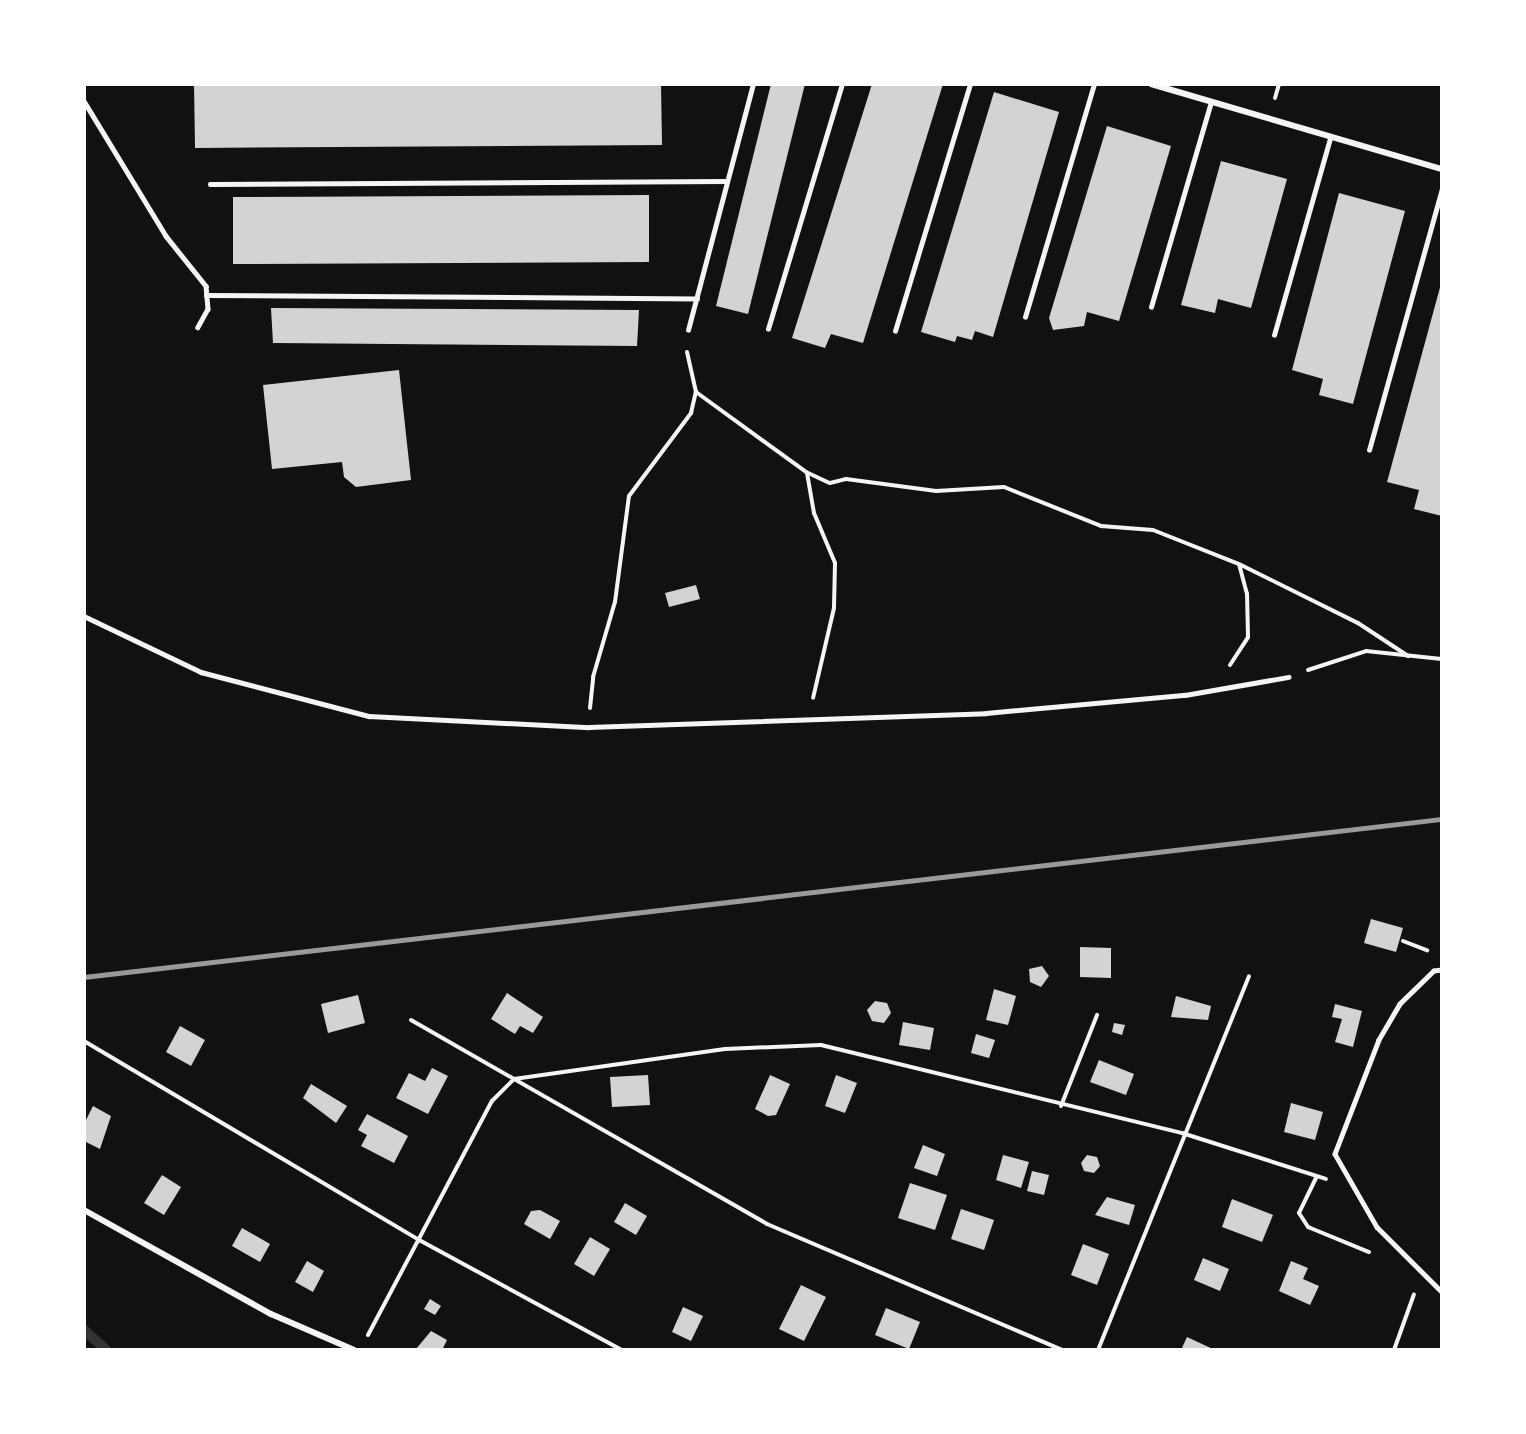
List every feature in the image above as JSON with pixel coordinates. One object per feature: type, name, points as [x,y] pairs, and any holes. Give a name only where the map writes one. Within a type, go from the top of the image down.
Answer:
[{"type":"street","points":[[1151,84],[1330,139],[1442,169]]},
{"type":"street","points":[[84,1210],[271,1314],[354,1350]]},
{"type":"lane","points":[[688,330],[753,84]]},
{"type":"lane","points":[[768,328],[842,84]]},
{"type":"lane","points":[[894,331],[970,84]]},
{"type":"lane","points":[[1025,317],[1094,84]]},
{"type":"lane","points":[[84,101],[166,236],[206,286],[208,309],[198,327]]},
{"type":"lane","points":[[1151,307],[1210,102]]},
{"type":"lane","points":[[1274,335],[1330,139]]},
{"type":"lane","points":[[210,184],[727,181]]},
{"type":"lane","points":[[1369,450],[1442,189]]},
{"type":"lane","points":[[206,296],[697,298]]},
{"type":"lane","points":[[84,616],[201,672],[369,716],[589,727],[986,713],[1185,695],[1288,677]]},
{"type":"lane","points":[[1442,970],[1434,971],[1400,1004],[1379,1040],[1335,1154],[1345,1178],[1377,1227],[1442,1292]]},
{"type":"path","points":[[589,727],[593,677],[615,602],[629,496],[691,413],[696,392],[686,347],[688,330]]},
{"type":"path","points":[[696,392],[806,472],[830,483],[846,479],[913,490],[1004,487],[1101,526],[1153,530],[1239,564],[1358,623],[1408,656]]},
{"type":"path","points":[[806,472],[814,513],[836,563],[834,608],[810,720]]},
{"type":"path","points":[[1217,690],[1248,637],[1247,594],[1239,564]]},
{"type":"path","points":[[1288,677],[1366,651],[1442,659]]},
{"type":"path","points":[[1403,941],[1432,952]]},
{"type":"path","points":[[1098,1350],[1182,1133],[1249,976]]},
{"type":"path","points":[[1061,1106],[1097,1015]]},
{"type":"path","points":[[411,1020],[767,1224],[1063,1350]]},
{"type":"path","points":[[84,1041],[422,1241],[622,1350]]},
{"type":"path","points":[[366,1342],[422,1241],[492,1101],[514,1079],[725,1049],[821,1045],[1061,1106],[1182,1133],[1316,1178],[1345,1178]]},
{"type":"path","points":[[1316,1178],[1299,1213],[1308,1227],[1381,1258]]},
{"type":"path","points":[[1394,1350],[1417,1287]]},
{"type":"building","points":[[194,84],[661,84],[662,145],[195,148]]},
{"type":"building","points":[[771,84],[805,84],[748,314],[716,306]]},
{"type":"building","points":[[872,84],[943,84],[863,343],[831,334],[825,348],[792,338]]},
{"type":"building","points":[[994,92],[1059,112],[993,337],[975,331],[972,340],[957,336],[955,342],[921,332]]},
{"type":"building","points":[[1107,126],[1171,146],[1119,321],[1087,312],[1084,326],[1053,330],[1049,318]]},
{"type":"building","points":[[1221,161],[1287,179],[1251,308],[1218,299],[1215,313],[1181,305]]},
{"type":"building","points":[[1339,193],[1405,211],[1353,404],[1319,395],[1323,379],[1292,370]]},
{"type":"building","points":[[649,195],[649,262],[233,264],[233,197]]},
{"type":"building","points":[[1442,280],[1442,516],[1414,509],[1419,490],[1387,482]]},
{"type":"building","points":[[271,308],[639,310],[637,346],[273,343]]},
{"type":"building","points":[[399,370],[411,480],[356,487],[344,477],[342,462],[272,469],[263,385]]},
{"type":"building","points":[[696,585],[700,599],[669,607],[665,593]]},
{"type":"building","points":[[1371,919],[1403,928],[1396,952],[1364,943]]},
{"type":"building","points":[[1080,947],[1111,948],[1111,978],[1080,977]]},
{"type":"building","points":[[1042,966],[1049,976],[1041,987],[1030,982],[1029,969]]},
{"type":"building","points":[[994,989],[1016,996],[1008,1025],[986,1020]]},
{"type":"building","points":[[507,993],[543,1017],[533,1033],[520,1026],[515,1034],[491,1019]]},
{"type":"building","points":[[358,995],[365,1023],[328,1033],[321,1004]]},
{"type":"building","points":[[1176,996],[1211,1006],[1208,1020],[1171,1017]]},
{"type":"building","points":[[875,1001],[887,1003],[891,1013],[884,1023],[872,1021],[867,1010]]},
{"type":"building","points":[[1335,1004],[1362,1011],[1353,1047],[1335,1042],[1342,1019],[1332,1017]]},
{"type":"building","points":[[903,1022],[934,1028],[930,1050],[899,1045]]},
{"type":"building","points":[[1114,1023],[1125,1025],[1122,1035],[1112,1032]]},
{"type":"building","points":[[180,1026],[205,1040],[191,1066],[166,1052]]},
{"type":"building","points":[[976,1034],[995,1040],[989,1058],[971,1053]]},
{"type":"building","points":[[1099,1060],[1134,1074],[1126,1095],[1090,1082]]},
{"type":"building","points":[[432,1068],[448,1076],[428,1114],[396,1098],[409,1073],[425,1081]]},
{"type":"building","points":[[648,1075],[650,1105],[612,1107],[610,1077]]},
{"type":"building","points":[[770,1075],[790,1084],[776,1115],[768,1116],[755,1109]]},
{"type":"building","points":[[836,1075],[857,1083],[845,1113],[825,1106]]},
{"type":"building","points":[[311,1084],[347,1106],[336,1123],[303,1098]]},
{"type":"building","points":[[1291,1103],[1323,1112],[1315,1140],[1284,1132]]},
{"type":"building","points":[[93,1106],[111,1116],[100,1149],[84,1141],[84,1124]]},
{"type":"building","points":[[367,1114],[408,1136],[394,1163],[361,1146],[367,1135],[358,1130]]},
{"type":"building","points":[[923,1145],[945,1154],[937,1176],[914,1168]]},
{"type":"building","points":[[1003,1155],[1029,1162],[1021,1188],[996,1180]]},
{"type":"building","points":[[1087,1155],[1097,1157],[1100,1166],[1094,1173],[1084,1171],[1081,1163]]},
{"type":"building","points":[[1032,1171],[1049,1175],[1044,1195],[1027,1191]]},
{"type":"building","points":[[162,1175],[181,1187],[164,1215],[144,1203]]},
{"type":"building","points":[[910,1183],[947,1195],[935,1230],[898,1218]]},
{"type":"building","points":[[1107,1197],[1135,1205],[1129,1225],[1095,1215]]},
{"type":"building","points":[[1232,1199],[1273,1215],[1262,1242],[1222,1227]]},
{"type":"building","points":[[625,1203],[647,1216],[636,1235],[614,1222]]},
{"type":"building","points":[[961,1209],[994,1220],[984,1250],[951,1239]]},
{"type":"building","points":[[540,1210],[560,1221],[550,1239],[524,1224],[531,1211]]},
{"type":"building","points":[[242,1228],[270,1244],[260,1262],[232,1246]]},
{"type":"building","points":[[590,1237],[610,1249],[594,1276],[574,1264]]},
{"type":"building","points":[[1083,1244],[1109,1254],[1097,1285],[1071,1275]]},
{"type":"building","points":[[1203,1258],[1229,1269],[1220,1291],[1194,1280]]},
{"type":"building","points":[[307,1261],[324,1271],[313,1292],[295,1282]]},
{"type":"building","points":[[1291,1261],[1308,1268],[1303,1279],[1319,1286],[1310,1305],[1279,1291]]},
{"type":"building","points":[[801,1285],[826,1297],[804,1341],[779,1329]]},
{"type":"building","points":[[430,1299],[441,1306],[435,1315],[424,1309]]},
{"type":"building","points":[[683,1307],[703,1316],[691,1341],[672,1332]]},
{"type":"building","points":[[886,1308],[920,1322],[909,1349],[875,1335]]},
{"type":"building","points":[[431,1331],[447,1340],[442,1350],[416,1349]]},
{"type":"building","points":[[1187,1337],[1215,1350],[1181,1350]]},
{"type":"waterway","points":[[84,1330],[106,1350]]},
{"type":"railway","points":[[84,977],[1442,819]]}]
